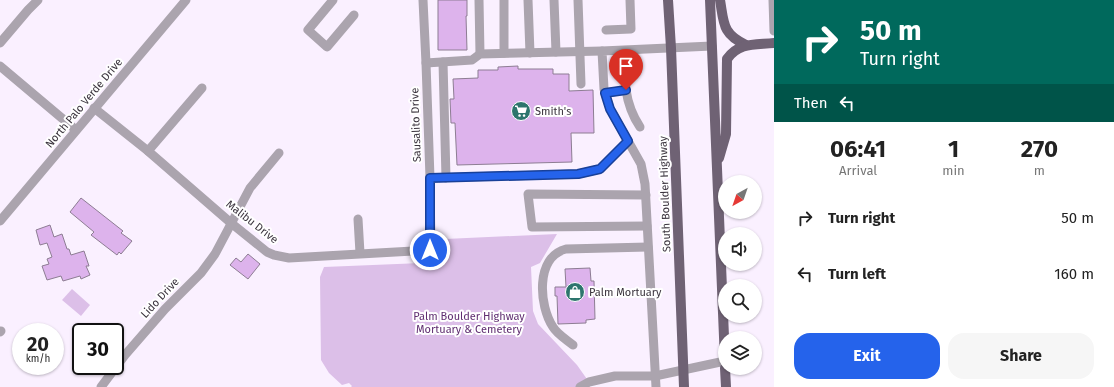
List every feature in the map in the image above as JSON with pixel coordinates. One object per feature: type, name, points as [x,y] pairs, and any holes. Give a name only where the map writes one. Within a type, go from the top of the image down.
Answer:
[{"type":"main road","name":"South Boulder Highway","points":[[668,0],[684,387]]},
{"type":"main road","points":[[710,0],[724,331]]},
{"type":"main road","points":[[720,0],[726,29],[730,36],[746,45]]},
{"type":"main road","points":[[717,165],[726,134],[727,59],[732,53],[746,45],[774,43]]},
{"type":"main road","points":[[725,375],[726,387]]},
{"type":"street","points":[[0,43],[38,0]]},
{"type":"street","name":"North Palo Verde Drive","points":[[0,221],[186,0]]},
{"type":"street","points":[[333,0],[308,30],[327,47],[354,15]]},
{"type":"street","name":"Sausalito Drive","points":[[423,0],[430,178],[430,250]]},
{"type":"street","points":[[479,0],[480,54]]},
{"type":"street","points":[[504,0],[504,53]]},
{"type":"street","points":[[528,0],[530,53]]},
{"type":"street","points":[[554,0],[556,52]]},
{"type":"street","points":[[578,0],[581,84]]},
{"type":"street","points":[[606,30],[631,29],[630,0]]},
{"type":"street","points":[[773,0],[774,31]]},
{"type":"street","points":[[426,63],[472,60],[480,54],[580,52],[712,46]]},
{"type":"street","points":[[602,51],[605,93],[610,109],[641,164],[646,184],[656,387]]},
{"type":"street","points":[[443,62],[446,178]]},
{"type":"street","points":[[0,66],[76,130]]},
{"type":"street","points":[[625,72],[627,98],[631,112],[640,126]]},
{"type":"street","points":[[148,150],[202,88]]},
{"type":"street","points":[[605,93],[626,90]]},
{"type":"street","name":"Malibu Drive","points":[[94,108],[148,150],[231,223],[267,252],[274,255],[289,258],[430,250]]},
{"type":"street","points":[[430,178],[578,174],[600,169],[628,141]]},
{"type":"street","name":"Lido Drive","points":[[101,387],[125,355],[160,315],[201,273],[215,254],[250,188],[279,153]]},
{"type":"street","points":[[646,195],[528,194],[532,227],[647,226]]},
{"type":"street","points":[[358,219],[360,253]]},
{"type":"street","points":[[573,345],[554,328],[547,317],[544,306],[542,289],[544,272],[551,259],[556,254],[566,250],[648,247]]},
{"type":"street","points":[[580,387],[588,382],[615,376],[655,376],[718,363]]},
{"type":"green space","name":"Palm Boulder Highway Mortuary & Cemetery","points":[[557,234],[540,263],[531,267],[533,311],[538,324],[577,365],[589,382],[580,387],[351,387],[352,386],[349,383],[342,385],[329,373],[321,360],[320,277],[324,267],[446,262],[445,239]]},
{"type":"green space","points":[[72,289],[90,305],[81,316],[62,300]]},
{"type":"building","points":[[438,0],[467,0],[467,50],[438,50]]},
{"type":"building","name":"Smith's","points":[[518,66],[518,69],[553,69],[553,74],[569,74],[569,91],[593,90],[594,133],[571,133],[572,162],[457,165],[455,123],[451,123],[450,99],[454,99],[453,79],[478,78],[478,70],[498,70],[498,67]]},
{"type":"building","points":[[81,198],[123,231],[121,233],[132,241],[121,254],[119,252],[117,255],[91,235],[94,232],[70,212]]},
{"type":"building","points":[[50,225],[54,237],[62,234],[67,249],[69,249],[71,255],[84,251],[89,266],[86,266],[90,275],[81,279],[80,276],[63,281],[61,276],[47,280],[42,266],[49,264],[47,259],[52,257],[47,243],[40,245],[36,230]]},
{"type":"building","points":[[248,254],[260,264],[248,279],[230,265],[236,258],[241,262]]},
{"type":"building","name":"Palm Mortuary","points":[[590,268],[591,281],[594,281],[595,319],[586,320],[586,323],[558,324],[557,296],[555,296],[555,287],[566,287],[565,269]]},
{"type":"place","name":"Smith's","points":[[521,111]]},
{"type":"place","name":"Palm Mortuary","points":[[575,292]]},
{"type":"route","points":[[430,250],[430,178],[578,174],[600,169],[628,141],[610,109],[605,93],[626,90]]}]
